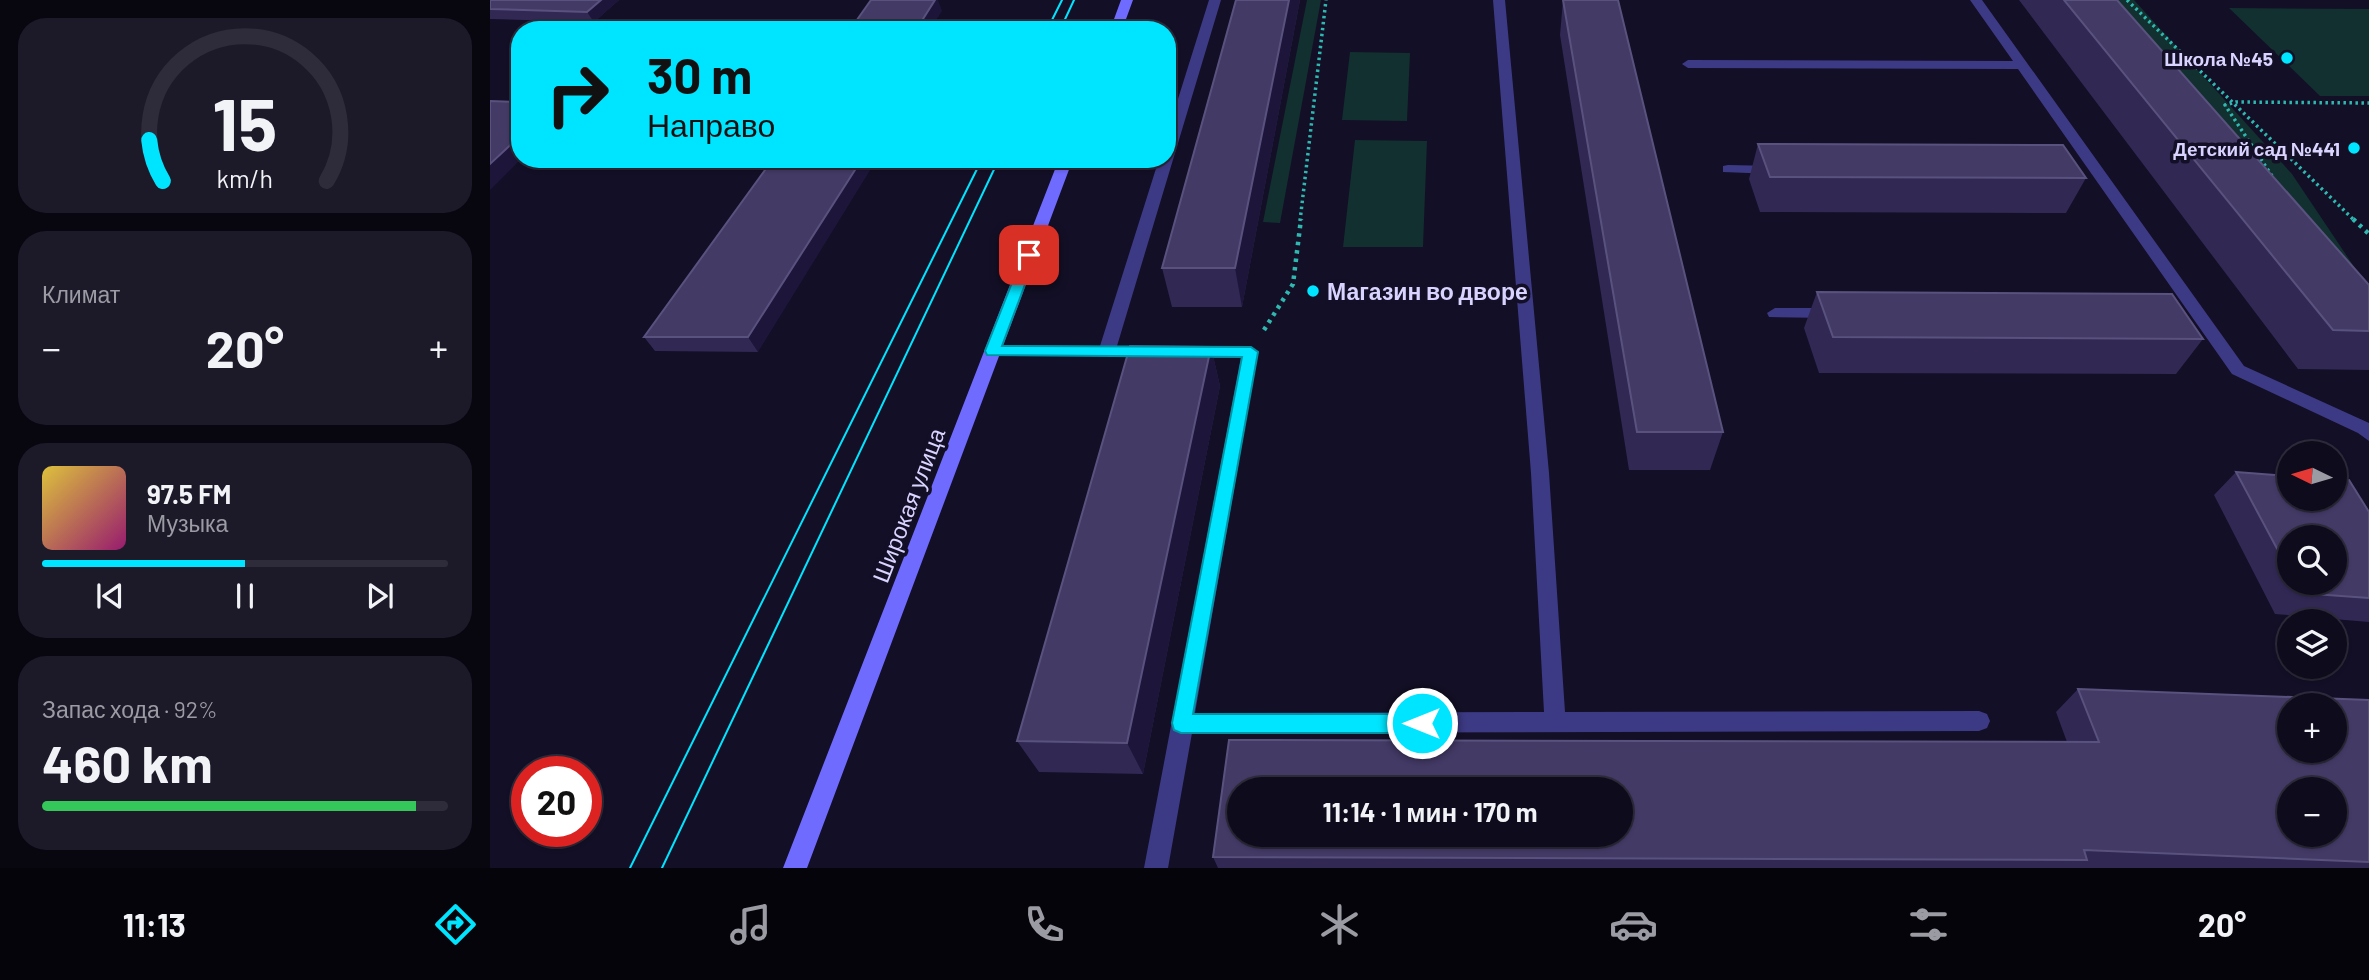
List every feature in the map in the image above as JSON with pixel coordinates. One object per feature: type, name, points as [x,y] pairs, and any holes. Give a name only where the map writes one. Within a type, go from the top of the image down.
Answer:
[{"type":"street","points":[[1119,21],[1127,0]]},
{"type":"street","name":"Широкая улица","points":[[795,868],[1063,168]]},
{"type":"lane","points":[[1176,128],[1215,0]]},
{"type":"lane","points":[[1499,0],[1540,474],[1555,723]]},
{"type":"lane","points":[[1976,0],[2022,65],[2091,172],[2238,370],[2364,428],[2369,434]]},
{"type":"lane","points":[[1688,64],[2022,65]]},
{"type":"lane","points":[[1107,351],[1164,168]]},
{"type":"lane","points":[[1728,169],[1783,170]]},
{"type":"lane","points":[[1775,313],[1844,313]]},
{"type":"lane","points":[[2171,314],[2199,314]]},
{"type":"lane","points":[[993,351],[1251,352],[1156,868]]},
{"type":"lane","points":[[1181,723],[1979,721]]},
{"type":"path","points":[[1251,352],[1293,284],[1326,0]]},
{"type":"path","points":[[2127,0],[2369,234]]},
{"type":"path","points":[[2277,185],[2225,105],[2235,102],[2369,103]]},
{"type":"green space","points":[[1307,0],[1321,0],[1280,223],[1263,222]]},
{"type":"green space","points":[[2080,0],[2134,0],[2292,174],[2369,289]]},
{"type":"green space","points":[[2229,8],[2369,9],[2369,96],[2320,96]]},
{"type":"green space","points":[[1350,52],[1410,53],[1407,121],[1342,120]]},
{"type":"green space","points":[[1355,140],[1427,141],[1423,247],[1343,247]]},
{"type":"building","points":[[490,0],[601,0],[587,12],[490,9]]},
{"type":"building","points":[[871,0],[935,0],[922,21],[856,21]]},
{"type":"building","points":[[1236,0],[1289,0],[1235,268],[1162,268]]},
{"type":"building","points":[[1563,0],[1618,0],[1723,432],[1637,432]]},
{"type":"building","points":[[2064,0],[2117,0],[2369,285],[2369,331],[2333,330]]},
{"type":"building","points":[[490,101],[511,102],[511,144],[490,164]]},
{"type":"building","points":[[1758,144],[2063,145],[2086,178],[1770,177]]},
{"type":"building","points":[[766,168],[856,168],[748,337],[644,337]]},
{"type":"building","points":[[1817,292],[2172,294],[2203,339],[1833,337]]},
{"type":"building","points":[[1130,346],[1211,347],[1127,743],[1017,741]]},
{"type":"building","points":[[2236,472],[2277,475],[2277,511],[2347,511],[2349,480],[2369,512],[2369,598],[2328,595],[2347,595],[2347,525],[2277,525],[2277,549]]},
{"type":"building","points":[[2078,689],[2277,697],[2277,763],[2347,763],[2347,699],[2369,700],[2369,862],[2084,850],[2087,860],[1213,857],[1229,740],[2099,742]]},
{"type":"tram line","points":[[1052,21],[1062,0]]},
{"type":"tram line","points":[[1064,21],[1074,0]]},
{"type":"tram line","points":[[630,868],[978,168]]},
{"type":"tram line","points":[[662,868],[995,168]]},
{"type":"place","name":"Школа №45","points":[[2287,58]]},
{"type":"place","name":"Детский сад №441","points":[[2354,148]]},
{"type":"place","name":"Магазин во дворе","points":[[1313,291]]},
{"type":"route","points":[[1029,255],[993,351],[1251,352],[1181,723],[1422,723]]}]
